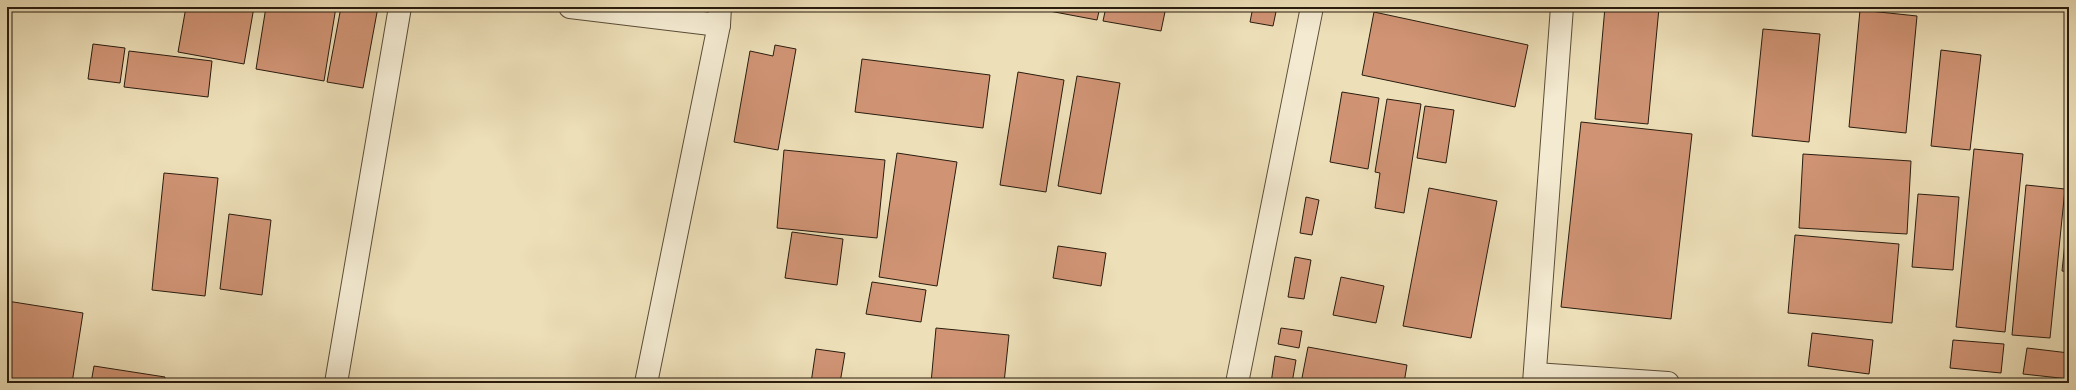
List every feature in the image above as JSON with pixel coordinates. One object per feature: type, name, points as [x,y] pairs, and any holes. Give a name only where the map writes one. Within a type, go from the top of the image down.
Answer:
[{"type":"street","points":[[336,383],[400,7]]},
{"type":"street","points":[[570,7],[719,16],[646,383]]},
{"type":"street","points":[[1237,383],[1312,7]]},
{"type":"street","points":[[1562,7],[1534,379],[1668,383]]},
{"type":"building","points":[[186,7],[254,7],[244,64],[178,52]]},
{"type":"building","points":[[266,7],[336,7],[324,81],[256,69]]},
{"type":"building","points":[[341,7],[378,7],[363,88],[327,82]]},
{"type":"building","points":[[1028,7],[1100,7],[1097,20]]},
{"type":"building","points":[[1106,7],[1166,7],[1161,31],[1103,21]]},
{"type":"building","points":[[1253,7],[1277,7],[1273,26],[1250,22]]},
{"type":"building","points":[[1605,7],[1659,8],[1648,124],[1595,119]]},
{"type":"building","points":[[1860,10],[1917,16],[1906,133],[1849,127]]},
{"type":"building","points":[[1374,12],[1528,45],[1515,107],[1362,75]]},
{"type":"building","points":[[1763,29],[1820,34],[1809,142],[1752,136]]},
{"type":"building","points":[[93,44],[125,48],[120,83],[88,79]]},
{"type":"building","points":[[775,45],[796,49],[778,150],[734,142],[750,51],[773,56]]},
{"type":"building","points":[[1941,50],[1981,55],[1970,150],[1931,146]]},
{"type":"building","points":[[129,51],[212,61],[208,97],[124,87]]},
{"type":"building","points":[[862,59],[990,75],[983,128],[855,112]]},
{"type":"building","points":[[1018,72],[1064,80],[1046,192],[1000,185]]},
{"type":"building","points":[[1077,76],[1120,83],[1101,194],[1058,186]]},
{"type":"building","points":[[1342,92],[1379,98],[1368,169],[1330,162]]},
{"type":"building","points":[[1387,99],[1421,104],[1404,213],[1375,208],[1380,173],[1375,172]]},
{"type":"building","points":[[1425,106],[1454,110],[1446,163],[1417,158]]},
{"type":"building","points":[[1581,122],[1692,134],[1671,319],[1561,307]]},
{"type":"building","points":[[1974,149],[2023,154],[2005,332],[1956,327]]},
{"type":"building","points":[[784,150],[885,160],[877,238],[777,228]]},
{"type":"building","points":[[897,153],[957,162],[937,286],[879,277]]},
{"type":"building","points":[[1803,154],[1911,161],[1907,234],[1799,228]]},
{"type":"building","points":[[164,173],[218,178],[205,296],[152,290]]},
{"type":"building","points":[[2026,185],[2065,189],[2050,338],[2012,335]]},
{"type":"building","points":[[1429,188],[1497,201],[1471,338],[1403,326]]},
{"type":"building","points":[[1918,194],[1959,197],[1953,270],[1912,267]]},
{"type":"building","points":[[1306,197],[1319,200],[1312,235],[1300,233]]},
{"type":"building","points":[[229,214],[271,220],[262,295],[220,289]]},
{"type":"building","points":[[2069,214],[2069,272],[2062,271]]},
{"type":"building","points":[[792,232],[843,239],[837,285],[785,278]]},
{"type":"building","points":[[1795,235],[1899,244],[1892,323],[1788,313]]},
{"type":"building","points":[[1058,246],[1106,253],[1101,286],[1053,278]]},
{"type":"building","points":[[1295,257],[1311,260],[1304,299],[1288,297]]},
{"type":"building","points":[[1341,277],[1384,286],[1376,323],[1333,315]]},
{"type":"building","points":[[872,282],[926,290],[921,322],[866,314]]},
{"type":"building","points":[[7,301],[83,313],[72,383],[7,383]]},
{"type":"building","points":[[936,328],[1009,335],[1004,383],[931,383]]},
{"type":"building","points":[[1281,328],[1302,331],[1299,348],[1278,344]]},
{"type":"building","points":[[1812,333],[1873,340],[1869,374],[1808,366]]},
{"type":"building","points":[[1953,340],[2004,344],[2001,373],[1950,368]]},
{"type":"building","points":[[1308,347],[1407,365],[1404,383],[1301,383]]},
{"type":"building","points":[[2027,348],[2069,353],[2069,379],[2023,374]]},
{"type":"building","points":[[816,349],[845,353],[840,383],[811,383]]},
{"type":"building","points":[[1275,356],[1296,360],[1292,383],[1271,383]]},
{"type":"building","points":[[94,366],[165,377],[164,383],[91,383]]}]
